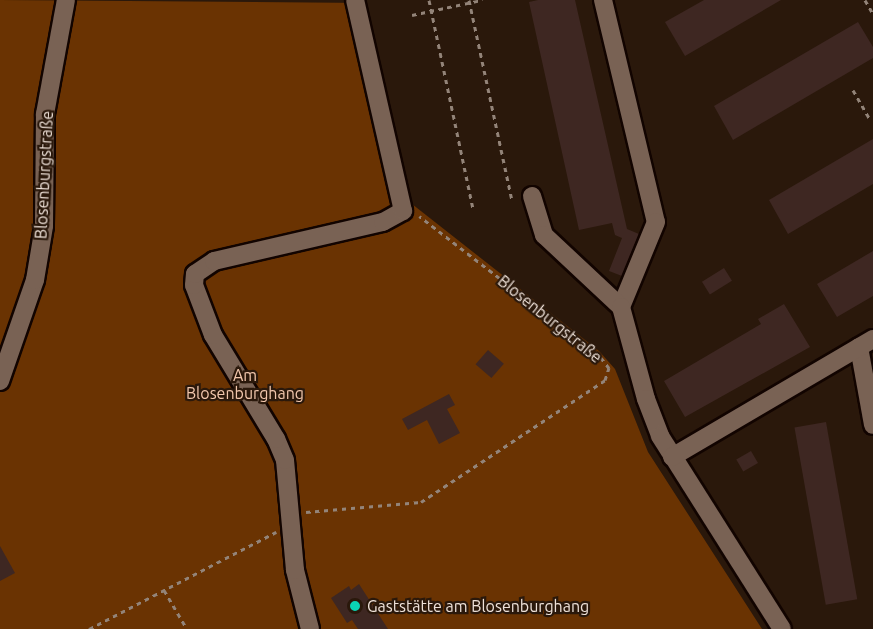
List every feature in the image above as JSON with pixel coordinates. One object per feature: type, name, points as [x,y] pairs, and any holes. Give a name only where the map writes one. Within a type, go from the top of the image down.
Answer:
[{"type":"street","name":"Blosenburgstraße","points":[[0,381],[36,280],[44,226],[45,114],[66,0]]},
{"type":"street","points":[[310,629],[295,570],[296,518],[285,460],[276,439],[213,334],[196,294],[195,274],[214,261],[383,222],[403,211],[356,0]]},
{"type":"street","points":[[603,0],[656,222],[621,307]]},
{"type":"street","points":[[532,196],[544,235],[621,307],[646,399],[672,457],[782,629]]},
{"type":"street","points":[[672,457],[866,343],[873,425]]},
{"type":"path","points":[[429,0],[473,209]]},
{"type":"path","points":[[412,15],[482,0]]},
{"type":"path","points":[[865,0],[873,14]]},
{"type":"path","points":[[470,1],[512,201]]},
{"type":"path","points":[[853,90],[870,120]]},
{"type":"path","name":"Blosenburgstraße","points":[[296,518],[331,508],[421,502],[599,386],[609,368],[599,355],[416,214],[403,211]]},
{"type":"path","points":[[88,629],[165,590],[296,518]]},
{"type":"path","points":[[165,590],[187,629]]},
{"type":"green space","name":"Am Blosenburghang","points":[[0,0],[366,3],[412,204],[599,351],[615,369],[648,452],[762,629],[0,629]]},
{"type":"building","points":[[575,0],[627,229],[639,234],[622,276],[609,271],[622,238],[615,235],[612,223],[579,230],[529,2]]},
{"type":"building","points":[[704,0],[781,0],[685,56],[665,22]]},
{"type":"building","points":[[858,22],[873,47],[873,58],[733,140],[714,106]]},
{"type":"building","points":[[873,139],[873,184],[788,234],[769,200]]},
{"type":"building","points":[[873,251],[873,296],[837,317],[817,284]]},
{"type":"building","points":[[724,268],[732,281],[710,294],[702,282]]},
{"type":"building","points":[[784,304],[810,347],[685,417],[664,381],[761,324],[758,319]]},
{"type":"building","points":[[488,350],[504,364],[491,378],[476,364]]},
{"type":"building","points":[[449,394],[455,405],[447,409],[460,433],[439,444],[427,420],[408,430],[402,419]]},
{"type":"building","points":[[826,422],[857,599],[826,605],[794,428]]},
{"type":"building","points":[[751,451],[758,463],[743,472],[736,459]]},
{"type":"building","points":[[0,546],[15,573],[0,581]]},
{"type":"building","points":[[359,584],[388,629],[358,629],[352,620],[347,623],[331,598],[349,586],[351,590]]},
{"type":"place","name":"Gaststätte am Blosenburghang","points":[[355,606]]}]
